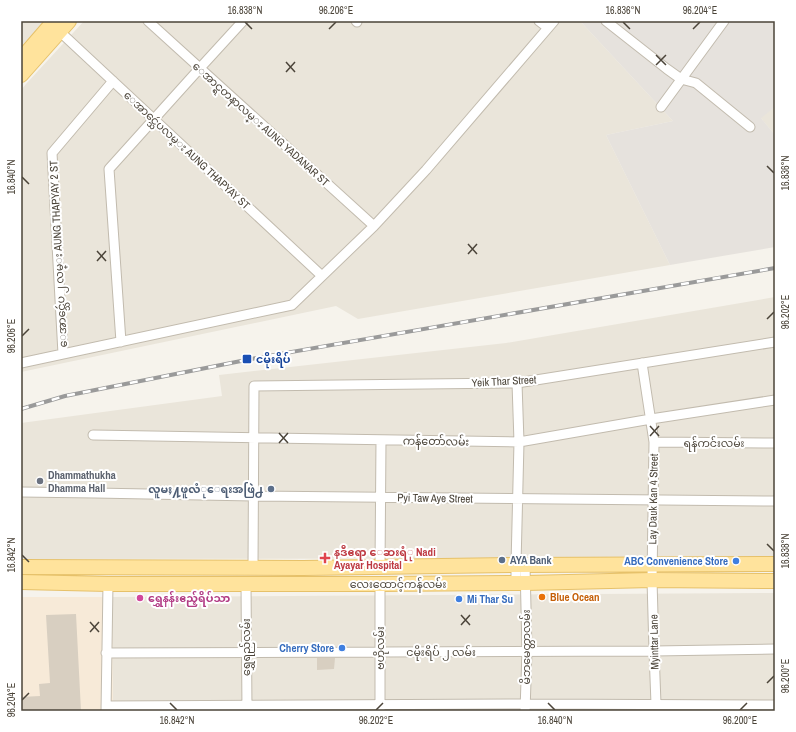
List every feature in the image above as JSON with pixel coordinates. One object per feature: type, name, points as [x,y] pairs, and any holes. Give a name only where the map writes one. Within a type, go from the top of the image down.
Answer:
[{"type":"main road","points":[[21,59],[55,26],[70,21]]},
{"type":"main road","points":[[21,75],[55,26]]},
{"type":"main road","name":"လေးထောင့်ကန်လမ်း","points":[[21,567],[380,568],[520,565],[775,564]]},
{"type":"main road","points":[[303,568],[303,584]]},
{"type":"main road","points":[[380,568],[380,584]]},
{"type":"main road","name":"လေးထောင့်ကန်လမ်း","points":[[21,582],[108,584],[380,584],[652,580],[775,581]]},
{"type":"street","name":"ေအာင္ရတနာလမ္း AUNG YADANAR ST","points":[[148,21],[374,226]]},
{"type":"street","points":[[156,28],[163,21]]},
{"type":"street","points":[[121,342],[109,169],[244,21]]},
{"type":"street","points":[[21,363],[292,305],[374,226],[426,170],[495,91],[551,24],[539,21]]},
{"type":"street","points":[[606,21],[667,69],[682,79],[696,83],[750,127]]},
{"type":"street","points":[[661,107],[724,21]]},
{"type":"street","name":"ေအာင္သေဴပလမ္း AUNG THAPYAY ST","points":[[55,26],[322,276]]},
{"type":"street","name":"ေအာင္သေဴပ ၂ လမ္း AUNG THAPYAY 2 ST","points":[[64,354],[52,153],[113,81]]},
{"type":"street","name":"Yeik Thar Street","points":[[253,437],[254,386],[517,382],[775,342]]},
{"type":"street","name":"Lay Dauk Kan 4 Street","points":[[642,363],[654,442],[652,580]]},
{"type":"street","name":"မိဘမေတ္တာလမ်း","points":[[517,382],[520,442],[518,499],[520,565],[527,651],[525,707]]},
{"type":"street","name":"ကန်တော်လမ်း","points":[[93,436],[253,437],[520,442],[651,419],[775,400]]},
{"type":"street","points":[[253,437],[253,568]]},
{"type":"street","points":[[380,568],[382,440]]},
{"type":"street","name":"ရန်ကင်းလမ်း","points":[[654,442],[775,443]]},
{"type":"street","name":"Pyi Taw Aye Street","points":[[21,492],[380,498],[775,501]]},
{"type":"street","name":"Myinttar Lane","points":[[652,580],[656,704]]},
{"type":"street","points":[[108,584],[106,709],[525,707],[656,704],[775,705]]},
{"type":"street","name":"ရွှေရည်လမ်း","points":[[246,584],[247,708]]},
{"type":"street","name":"ဗဟိုလမ်း","points":[[380,584],[380,708]]},
{"type":"street","name":"ငမိုးရိပ် ၂ လမ်း","points":[[106,653],[654,651],[775,649]]},
{"type":"shaded area","points":[[21,21],[46,21],[21,46]]},
{"type":"shaded area","points":[[84,21],[580,21],[673,121],[606,135],[670,265],[358,319],[336,306],[21,372],[21,90]]},
{"type":"shaded area","points":[[580,21],[775,21],[775,107],[761,118],[775,135],[775,247],[670,265],[606,135],[673,121]]},
{"type":"shaded area","points":[[775,107],[775,135],[760,117]]},
{"type":"shaded area","points":[[775,297],[775,558],[21,559],[21,423],[222,396],[219,375],[506,343]]},
{"type":"shaded area","points":[[775,593],[775,711],[113,711],[112,597]]},
{"type":"shaded area","points":[[21,597],[112,597],[113,711],[21,711]]},
{"type":"building","points":[[76,614],[81,711],[21,711],[21,697],[40,696],[39,684],[50,683],[46,615]]},
{"type":"building","points":[[317,658],[335,658],[334,669],[317,670]]},
{"type":"railway","points":[[21,409],[65,396],[251,359],[775,268]]},
{"type":"place","name":"ငမိုးရိပ်","points":[[247,359]]},
{"type":"place","name":"Dhammathukha Dhamma Hall","points":[[40,481]]},
{"type":"place","name":"လူမႈ႔ဖူလံုေရးအဖြဲ႕","points":[[271,489]]},
{"type":"place","name":"နဒီဧရာ ေဆးရံု Nadi Ayayar Hospital","points":[[325,558]]},
{"type":"place","name":"AYA Bank","points":[[502,560]]},
{"type":"place","name":"ABC Convenience Store","points":[[736,561]]},
{"type":"place","name":"Blue Ocean","points":[[542,597]]},
{"type":"place","name":"ရွှေနန်းဧည့်ရိပ်သာ","points":[[140,598]]},
{"type":"place","name":"Mi Thar Su","points":[[459,599]]},
{"type":"place","name":"Cherry Store","points":[[342,648]]}]
